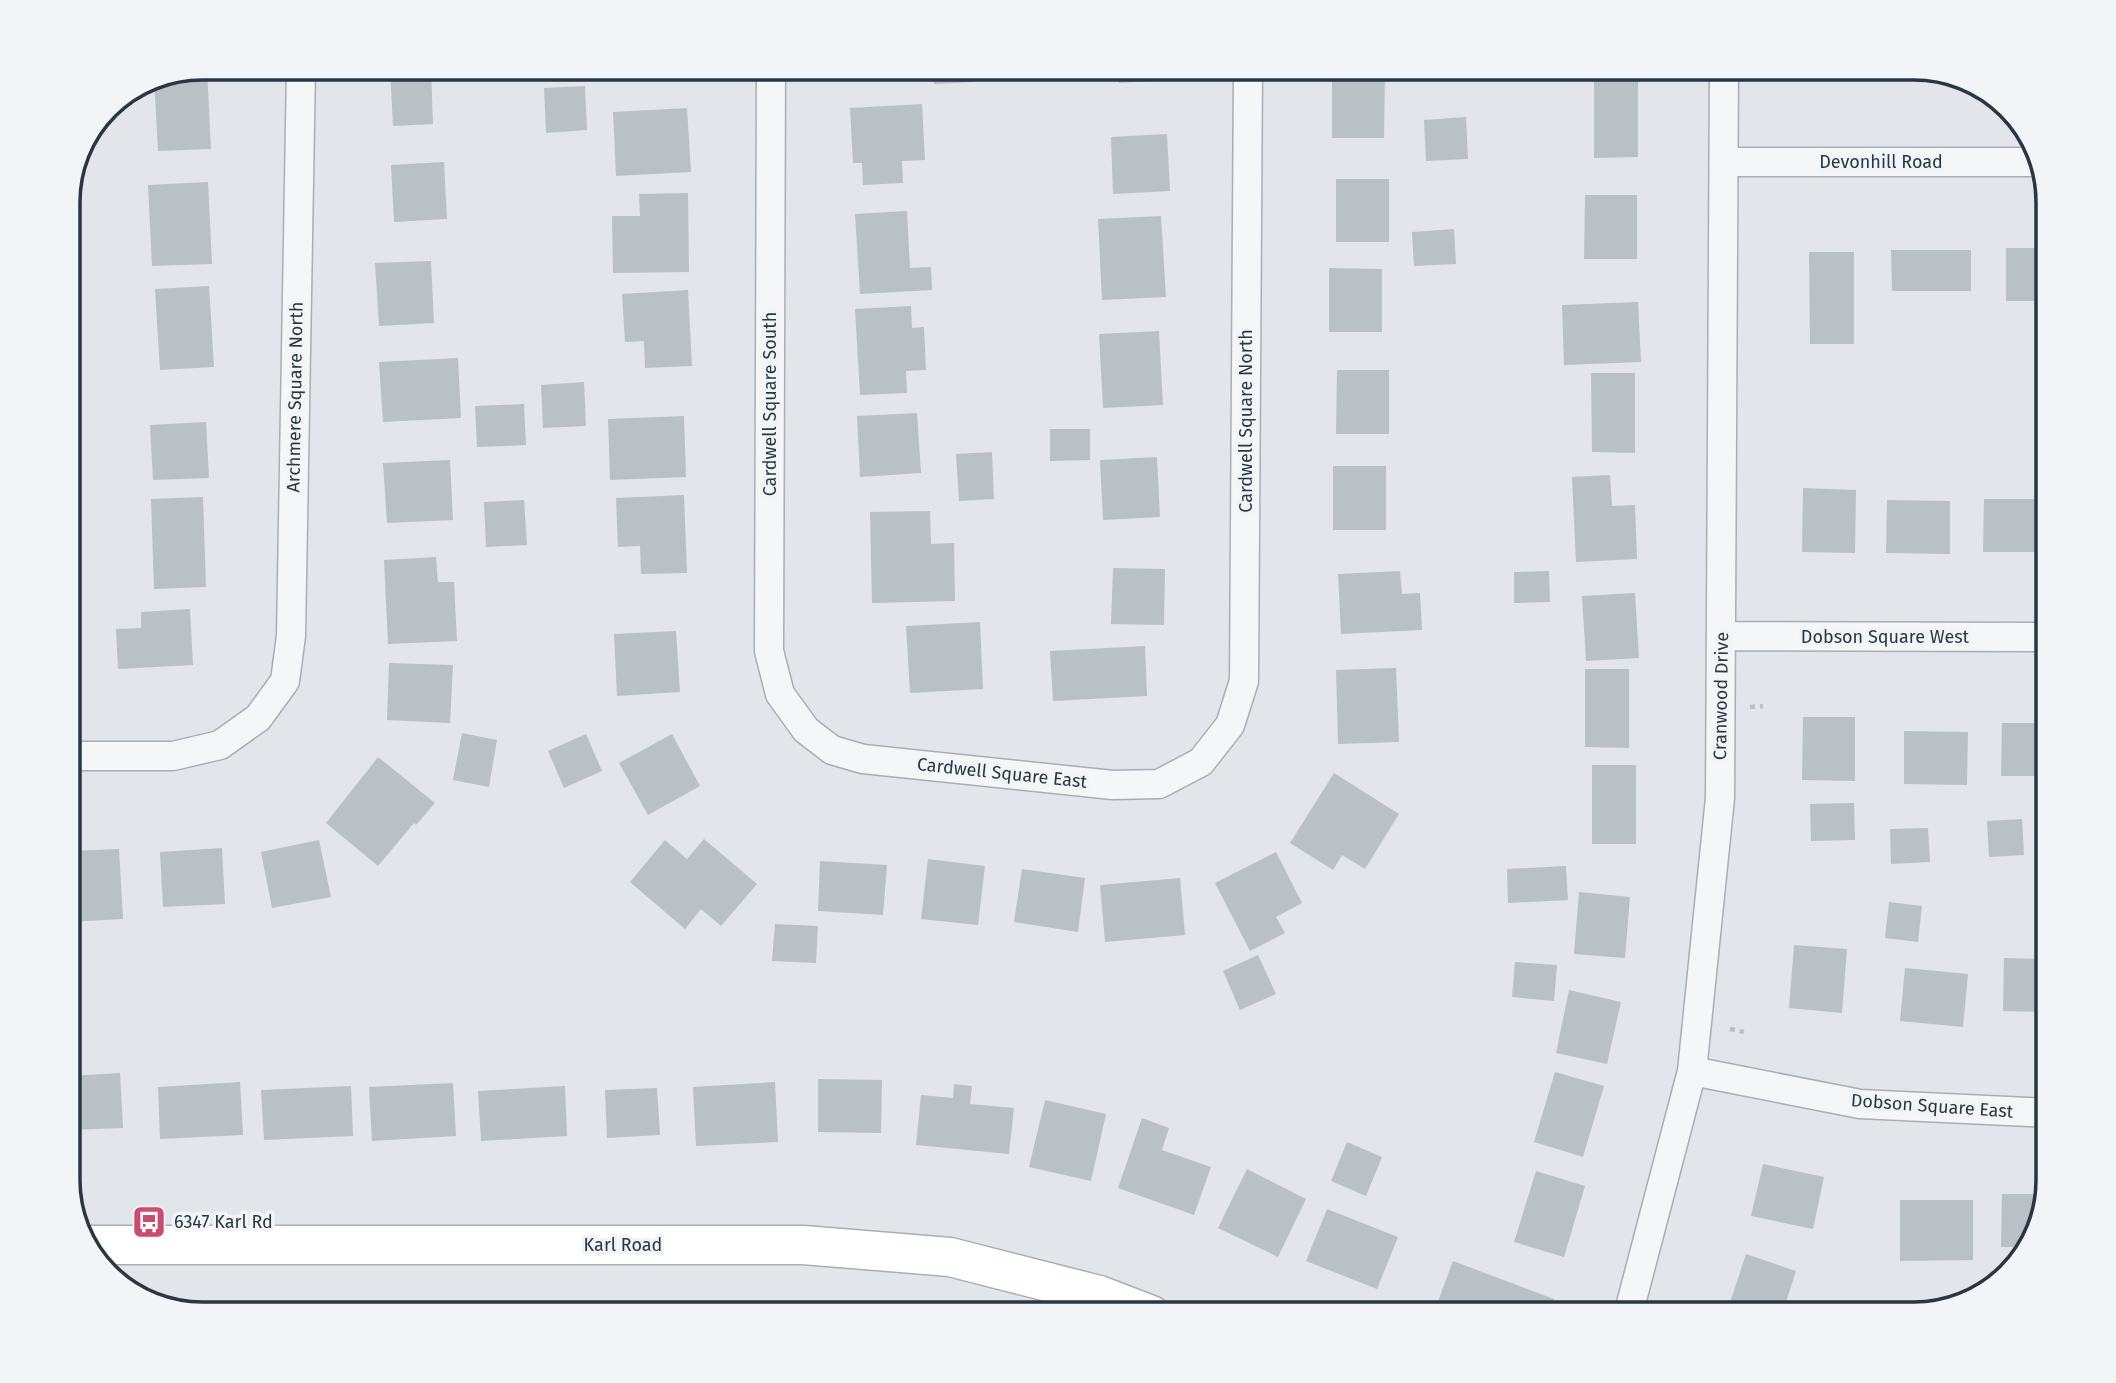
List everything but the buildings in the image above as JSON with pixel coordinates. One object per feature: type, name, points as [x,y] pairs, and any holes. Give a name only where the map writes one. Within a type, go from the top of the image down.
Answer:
[{"type":"street","name":"Archmere Square North","points":[[81,756],[173,756],[220,745],[258,718],[285,681],[290,636],[301,80]]},
{"type":"street","name":"Cardwell Square South","points":[[771,80],[769,651],[780,694],[806,730]]},
{"type":"street","name":"Cardwell Square North","points":[[1201,762],[1230,725],[1244,681],[1248,80]]},
{"type":"street","name":"Cranwood Drive","points":[[1631,1302],[1692,1071],[1720,798],[1724,80]]},
{"type":"street","name":"Devonhill Road","points":[[1724,162],[2028,162]]},
{"type":"street","name":"Dobson Square West","points":[[1722,636],[2036,637]]},
{"type":"street","name":"Cardwell Square East","points":[[806,730],[832,750],[863,759],[1113,785],[1159,784],[1201,762]]},
{"type":"street","name":"Dobson Square East","points":[[1692,1071],[1860,1104],[2036,1112]]},
{"type":"street","name":"Karl Road","points":[[100,1245],[803,1245],[950,1257],[1117,1302]]},
{"type":"path","points":[[1730,1029],[1744,1032]]},
{"type":"place","name":"6347 Karl Rd","points":[[149,1222]]}]
